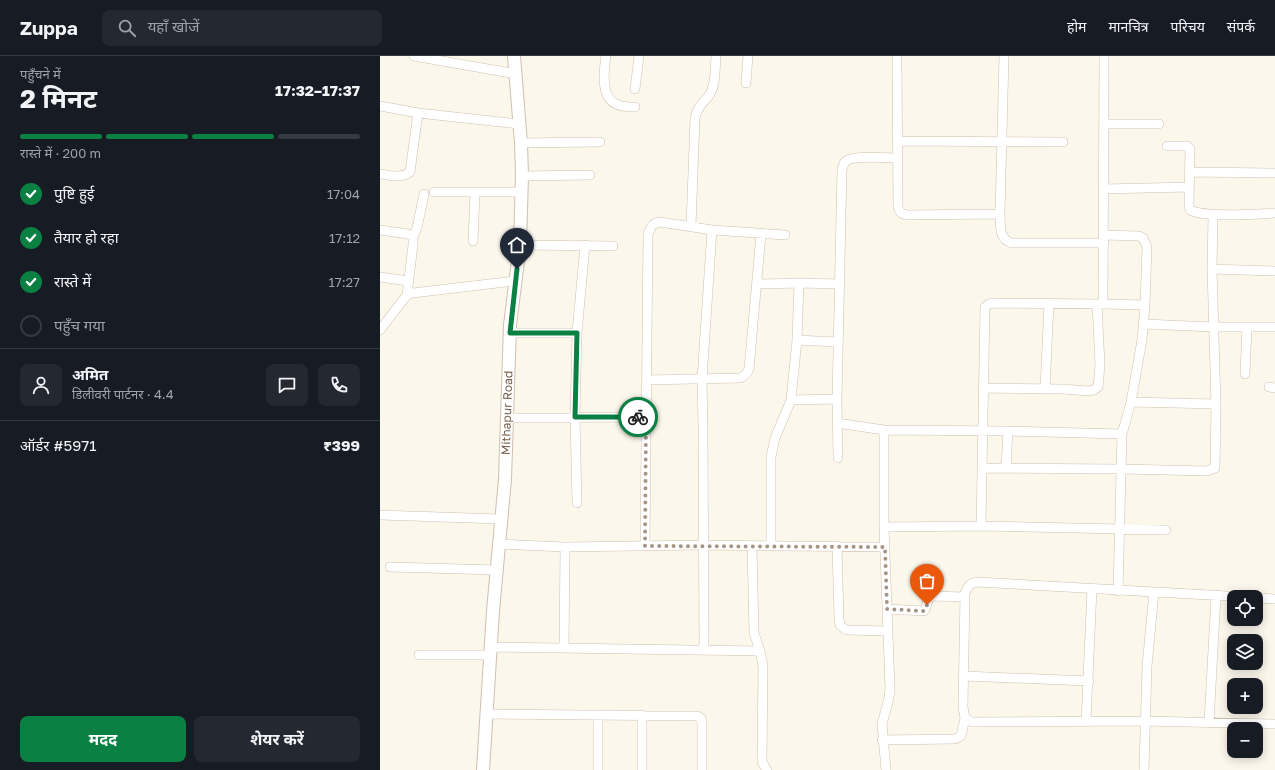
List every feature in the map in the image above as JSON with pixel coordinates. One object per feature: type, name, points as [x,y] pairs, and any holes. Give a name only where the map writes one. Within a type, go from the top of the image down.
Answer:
[{"type":"street","points":[[414,56],[516,74]]},
{"type":"street","name":"Mithapur Road","points":[[483,770],[490,651],[505,479],[510,333],[520,245],[522,192],[521,144],[514,56]]},
{"type":"street","points":[[606,56],[604,82],[609,97],[615,104],[634,108]]},
{"type":"street","points":[[635,89],[639,56]]},
{"type":"street","points":[[691,226],[695,118],[697,109],[710,94],[716,56]]},
{"type":"street","points":[[746,82],[748,56]]},
{"type":"street","points":[[897,56],[898,208],[901,213],[906,215],[1000,214]]},
{"type":"street","points":[[1004,56],[1000,214],[1003,238],[1012,243],[1139,236],[1145,240],[1147,247],[1144,324],[1132,402],[1122,434],[1118,591]]},
{"type":"street","points":[[984,388],[1088,391],[1094,390],[1098,387],[1100,365],[1100,304],[1104,239],[1104,56]]},
{"type":"street","points":[[380,106],[418,113],[519,124]]},
{"type":"street","points":[[380,174],[406,176],[410,172],[418,113]]},
{"type":"street","points":[[1104,124],[1159,124]]},
{"type":"street","points":[[898,141],[1063,142]]},
{"type":"street","points":[[521,144],[600,142]]},
{"type":"street","points":[[1167,146],[1187,146],[1190,149],[1190,210],[1200,213],[1213,214],[1275,213]]},
{"type":"street","points":[[838,458],[837,399],[842,170],[846,161],[852,159],[898,158]]},
{"type":"street","points":[[1190,172],[1275,173]]},
{"type":"street","points":[[522,176],[590,175]]},
{"type":"street","points":[[1104,189],[1189,187]]},
{"type":"street","points":[[434,192],[522,192]]},
{"type":"street","points":[[473,241],[475,192]]},
{"type":"street","points":[[380,330],[407,295],[413,237],[417,228],[424,194]]},
{"type":"street","points":[[983,468],[1212,470],[1215,468],[1216,404],[1212,269],[1213,214]]},
{"type":"street","points":[[645,546],[648,234],[650,228],[655,222],[660,222],[712,230],[786,235]]},
{"type":"street","points":[[380,230],[408,234],[413,237]]},
{"type":"street","points":[[704,650],[702,378],[712,230]]},
{"type":"street","points":[[647,380],[740,378],[747,373],[749,369],[761,234]]},
{"type":"street","points":[[520,245],[613,246]]},
{"type":"street","points":[[577,503],[575,417],[577,333],[584,245]]},
{"type":"street","points":[[1212,269],[1275,271]]},
{"type":"street","points":[[380,277],[408,282]]},
{"type":"street","points":[[407,295],[413,293],[515,281]]},
{"type":"street","points":[[771,546],[770,457],[774,438],[791,400],[797,340],[799,283]]},
{"type":"street","points":[[757,284],[840,284]]},
{"type":"street","points":[[981,526],[984,431],[985,308],[989,304],[994,303],[1145,305]]},
{"type":"street","points":[[1045,389],[1049,304]]},
{"type":"street","points":[[1144,324],[1214,327],[1275,327]]},
{"type":"street","points":[[1245,374],[1247,327]]},
{"type":"street","points":[[510,333],[577,333]]},
{"type":"street","points":[[797,340],[838,342]]},
{"type":"street","points":[[791,400],[837,399]]},
{"type":"street","points":[[1132,402],[1216,404]]},
{"type":"street","points":[[508,418],[646,417]]},
{"type":"street","points":[[837,423],[884,430],[1122,434]]},
{"type":"street","points":[[884,430],[884,527],[889,693],[888,705],[884,716],[882,740],[886,770]]},
{"type":"street","points":[[1006,468],[1008,431]]},
{"type":"street","points":[[380,516],[501,519]]},
{"type":"street","points":[[884,527],[981,526],[1166,530]]},
{"type":"street","points":[[499,544],[565,547],[703,545],[885,547]]},
{"type":"street","points":[[752,546],[753,621],[755,639],[760,651],[763,666],[762,762],[767,770]]},
{"type":"street","points":[[837,546],[840,625],[846,630],[887,631]]},
{"type":"street","points":[[564,648],[565,547]]},
{"type":"street","points":[[390,567],[497,570]]},
{"type":"street","points":[[882,740],[955,739],[961,736],[965,718],[963,707],[965,593],[971,583],[978,582],[1227,596]]},
{"type":"street","points":[[1086,721],[1089,682],[1092,589]]},
{"type":"street","points":[[1144,770],[1147,666],[1154,592]]},
{"type":"street","points":[[887,609],[924,611],[931,596],[965,597]]},
{"type":"street","points":[[1208,722],[1216,596]]},
{"type":"street","points":[[1263,598],[1275,598]]},
{"type":"street","points":[[419,654],[564,648],[760,651]]},
{"type":"street","points":[[964,676],[1089,682]]},
{"type":"street","points":[[486,714],[697,716],[701,718],[702,724],[702,770]]},
{"type":"street","points":[[598,715],[598,770]]},
{"type":"street","points":[[642,715],[642,770]]},
{"type":"street","points":[[965,718],[972,722],[1146,721],[1275,724]]},
{"type":"way so far","points":[[638,417],[646,417],[645,546],[703,545],[885,547],[887,609],[924,611],[927,605]]},
{"type":"route","points":[[517,269],[510,333],[577,333],[575,417],[638,417]]}]
